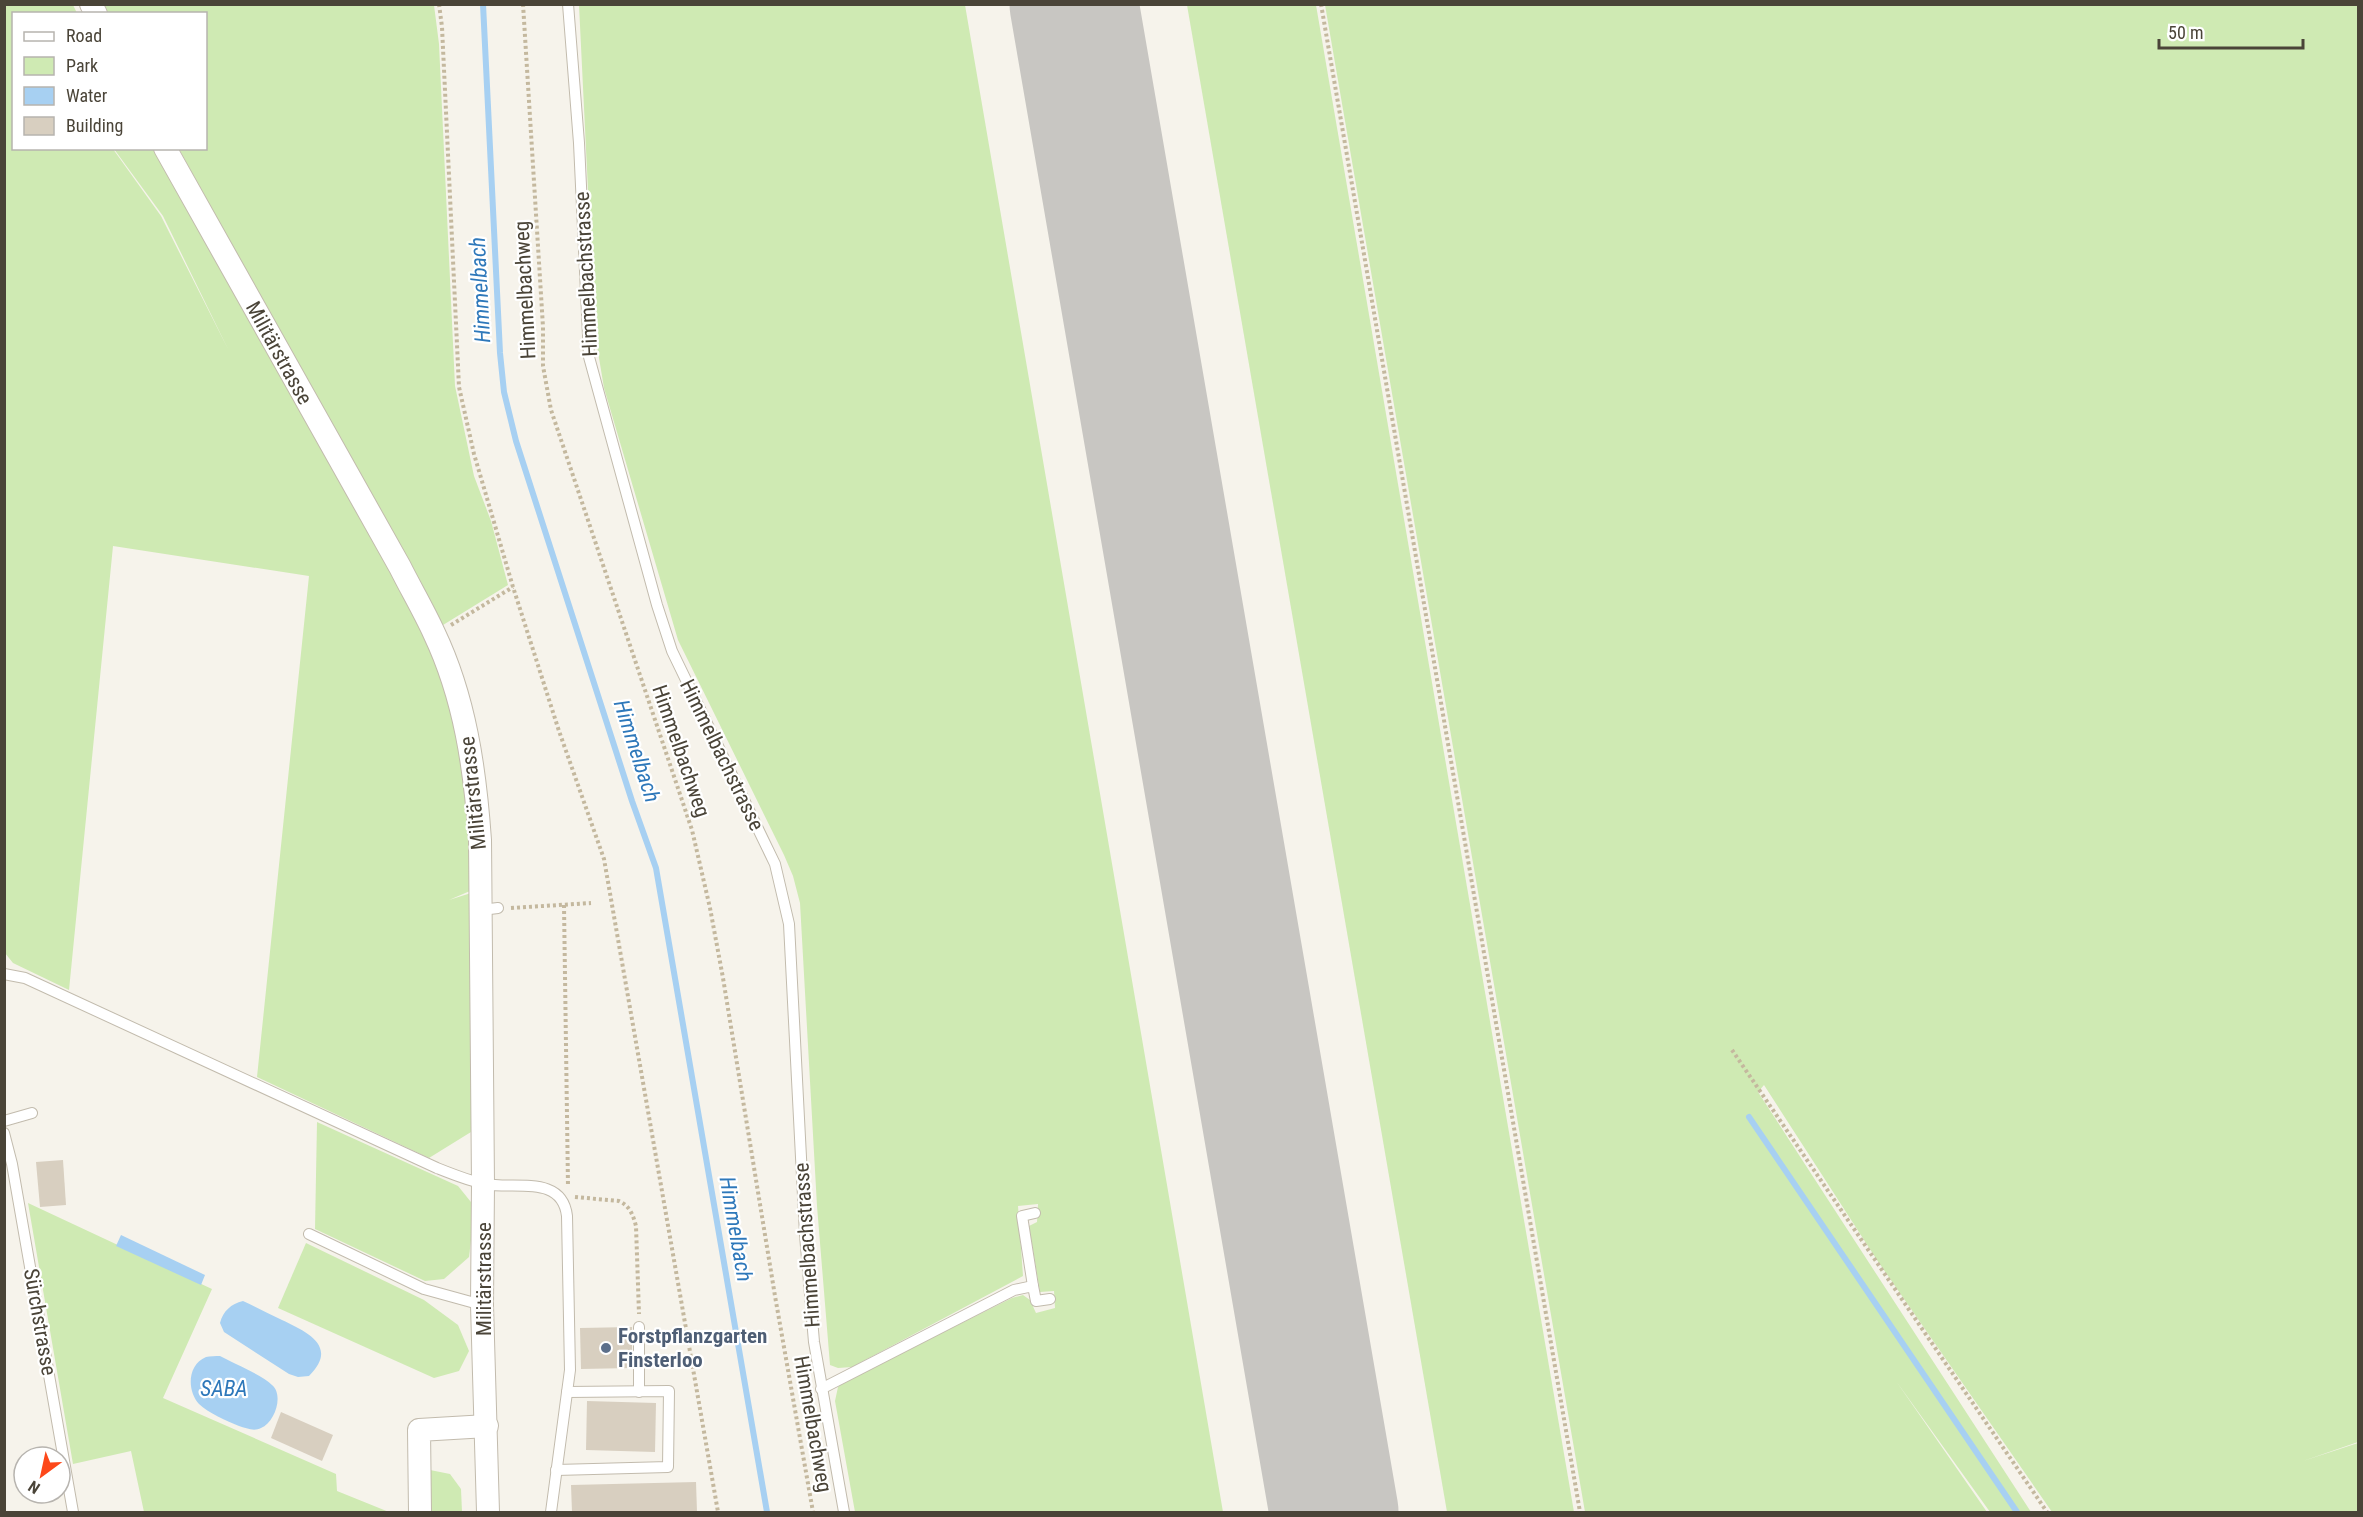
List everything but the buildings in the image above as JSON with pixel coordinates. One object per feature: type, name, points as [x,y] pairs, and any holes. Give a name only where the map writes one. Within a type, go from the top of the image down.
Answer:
[{"type":"street","name":"Militärstrasse","points":[[166,150],[400,567],[435,634],[466,728],[476,786],[480,840],[490,909],[482,1305],[488,1512]]},
{"type":"street","points":[[420,1512],[419,1430],[487,1426]]},
{"type":"lane","name":"Himmelbachstrasse","points":[[568,4],[579,143],[589,357],[672,651],[775,864],[789,924],[805,1235],[814,1342],[844,1512]]},
{"type":"lane","points":[[4,974],[25,978],[436,1168],[483,1184],[546,1188],[556,1193],[566,1204],[570,1370],[551,1512]]},
{"type":"lane","points":[[4,1121],[32,1113]]},
{"type":"lane","name":"Sürchstrasse","points":[[4,1133],[12,1164],[73,1512]]},
{"type":"lane","points":[[1035,1213],[1022,1216],[1033,1286],[1036,1301],[1050,1299]]},
{"type":"lane","points":[[309,1234],[424,1289],[482,1305]]},
{"type":"lane","points":[[821,1389],[1014,1290],[1033,1286]]},
{"type":"lane","points":[[639,1327],[639,1392]]},
{"type":"lane","points":[[556,1470],[668,1467],[669,1391],[567,1392]]},
{"type":"path","points":[[439,4],[459,387],[474,453],[513,587],[559,731],[604,859],[718,1512]]},
{"type":"path","name":"Himmelbachweg","points":[[524,4],[543,327],[543,366],[550,410],[692,830],[723,978],[813,1512]]},
{"type":"path","points":[[1321,4],[1580,1512]]},
{"type":"path","points":[[435,634],[513,587]]},
{"type":"path","points":[[490,909],[591,903]]},
{"type":"path","points":[[564,905],[568,1196],[619,1201],[625,1204],[633,1214],[636,1226],[639,1327]]},
{"type":"path","points":[[1732,1050],[2047,1512]]},
{"type":"green space","points":[[4,5],[73,5],[76,12],[12,12],[12,150],[114,150],[161,216],[228,349],[163,216],[115,150],[154,150],[205,234],[340,483],[358,476],[180,150],[207,150],[207,12],[104,12],[100,5],[434,5],[439,44],[455,386],[474,476],[491,521],[508,585],[443,625],[435,635],[459,731],[471,825],[470,891],[449,900],[471,893],[471,1132],[429,1158],[257,1077],[309,576],[113,546],[69,990],[13,963],[5,953]]},
{"type":"green space","points":[[579,5],[965,5],[1223,1512],[855,1512],[835,1401],[838,1387],[845,1381],[1012,1298],[1023,1295],[1030,1300],[1036,1313],[1055,1308],[1054,1291],[1040,1292],[1029,1226],[1037,1222],[1038,1204],[1018,1206],[1023,1276],[852,1367],[838,1368],[830,1365],[817,1206],[800,903],[793,876],[784,855],[678,640],[604,388],[595,334]]},
{"type":"green space","points":[[1187,5],[1316,5],[1574,1512],[1447,1512]]},
{"type":"green space","points":[[1325,5],[2358,5],[2358,1442],[2303,1461],[2358,1443],[2358,1512],[2052,1512],[1877,1260],[1764,1085],[1758,1092],[2031,1512],[1990,1512],[1896,1381],[1987,1512],[1585,1512]]},
{"type":"green space","points":[[317,1122],[458,1186],[475,1207],[469,1257],[444,1279],[425,1281],[315,1229]]},
{"type":"green space","points":[[28,1203],[212,1289],[163,1398],[336,1474],[337,1491],[389,1512],[144,1512],[131,1451],[73,1464],[72,1445],[70,1445]]},
{"type":"green space","points":[[306,1243],[424,1300],[458,1325],[469,1351],[459,1371],[434,1378],[278,1308]]},
{"type":"green space","points":[[430,1470],[450,1474],[461,1489],[462,1512],[415,1512]]},
{"type":"water","points":[[121,1235],[205,1275],[201,1285],[116,1246]]},
{"type":"water","name":"SABA","points":[[243,1301],[301,1330],[316,1341],[321,1356],[309,1376],[298,1377],[289,1374],[224,1332],[220,1323],[223,1315],[231,1306]]},
{"type":"water","name":"SABA","points":[[220,1356],[261,1377],[276,1389],[276,1408],[266,1425],[256,1430],[239,1426],[207,1411],[195,1399],[191,1379],[195,1366],[206,1357]]},
{"type":"waterway","name":"Himmelbach","points":[[483,4],[500,353],[504,392],[516,441],[632,801],[656,868],[767,1512]]},
{"type":"waterway","points":[[1749,1117],[2017,1512]]},
{"type":"runway","points":[[1074,4],[1334,1512]]},
{"type":"place","name":"Forstpflanzgarten Finsterloo","points":[[606,1348]]}]
